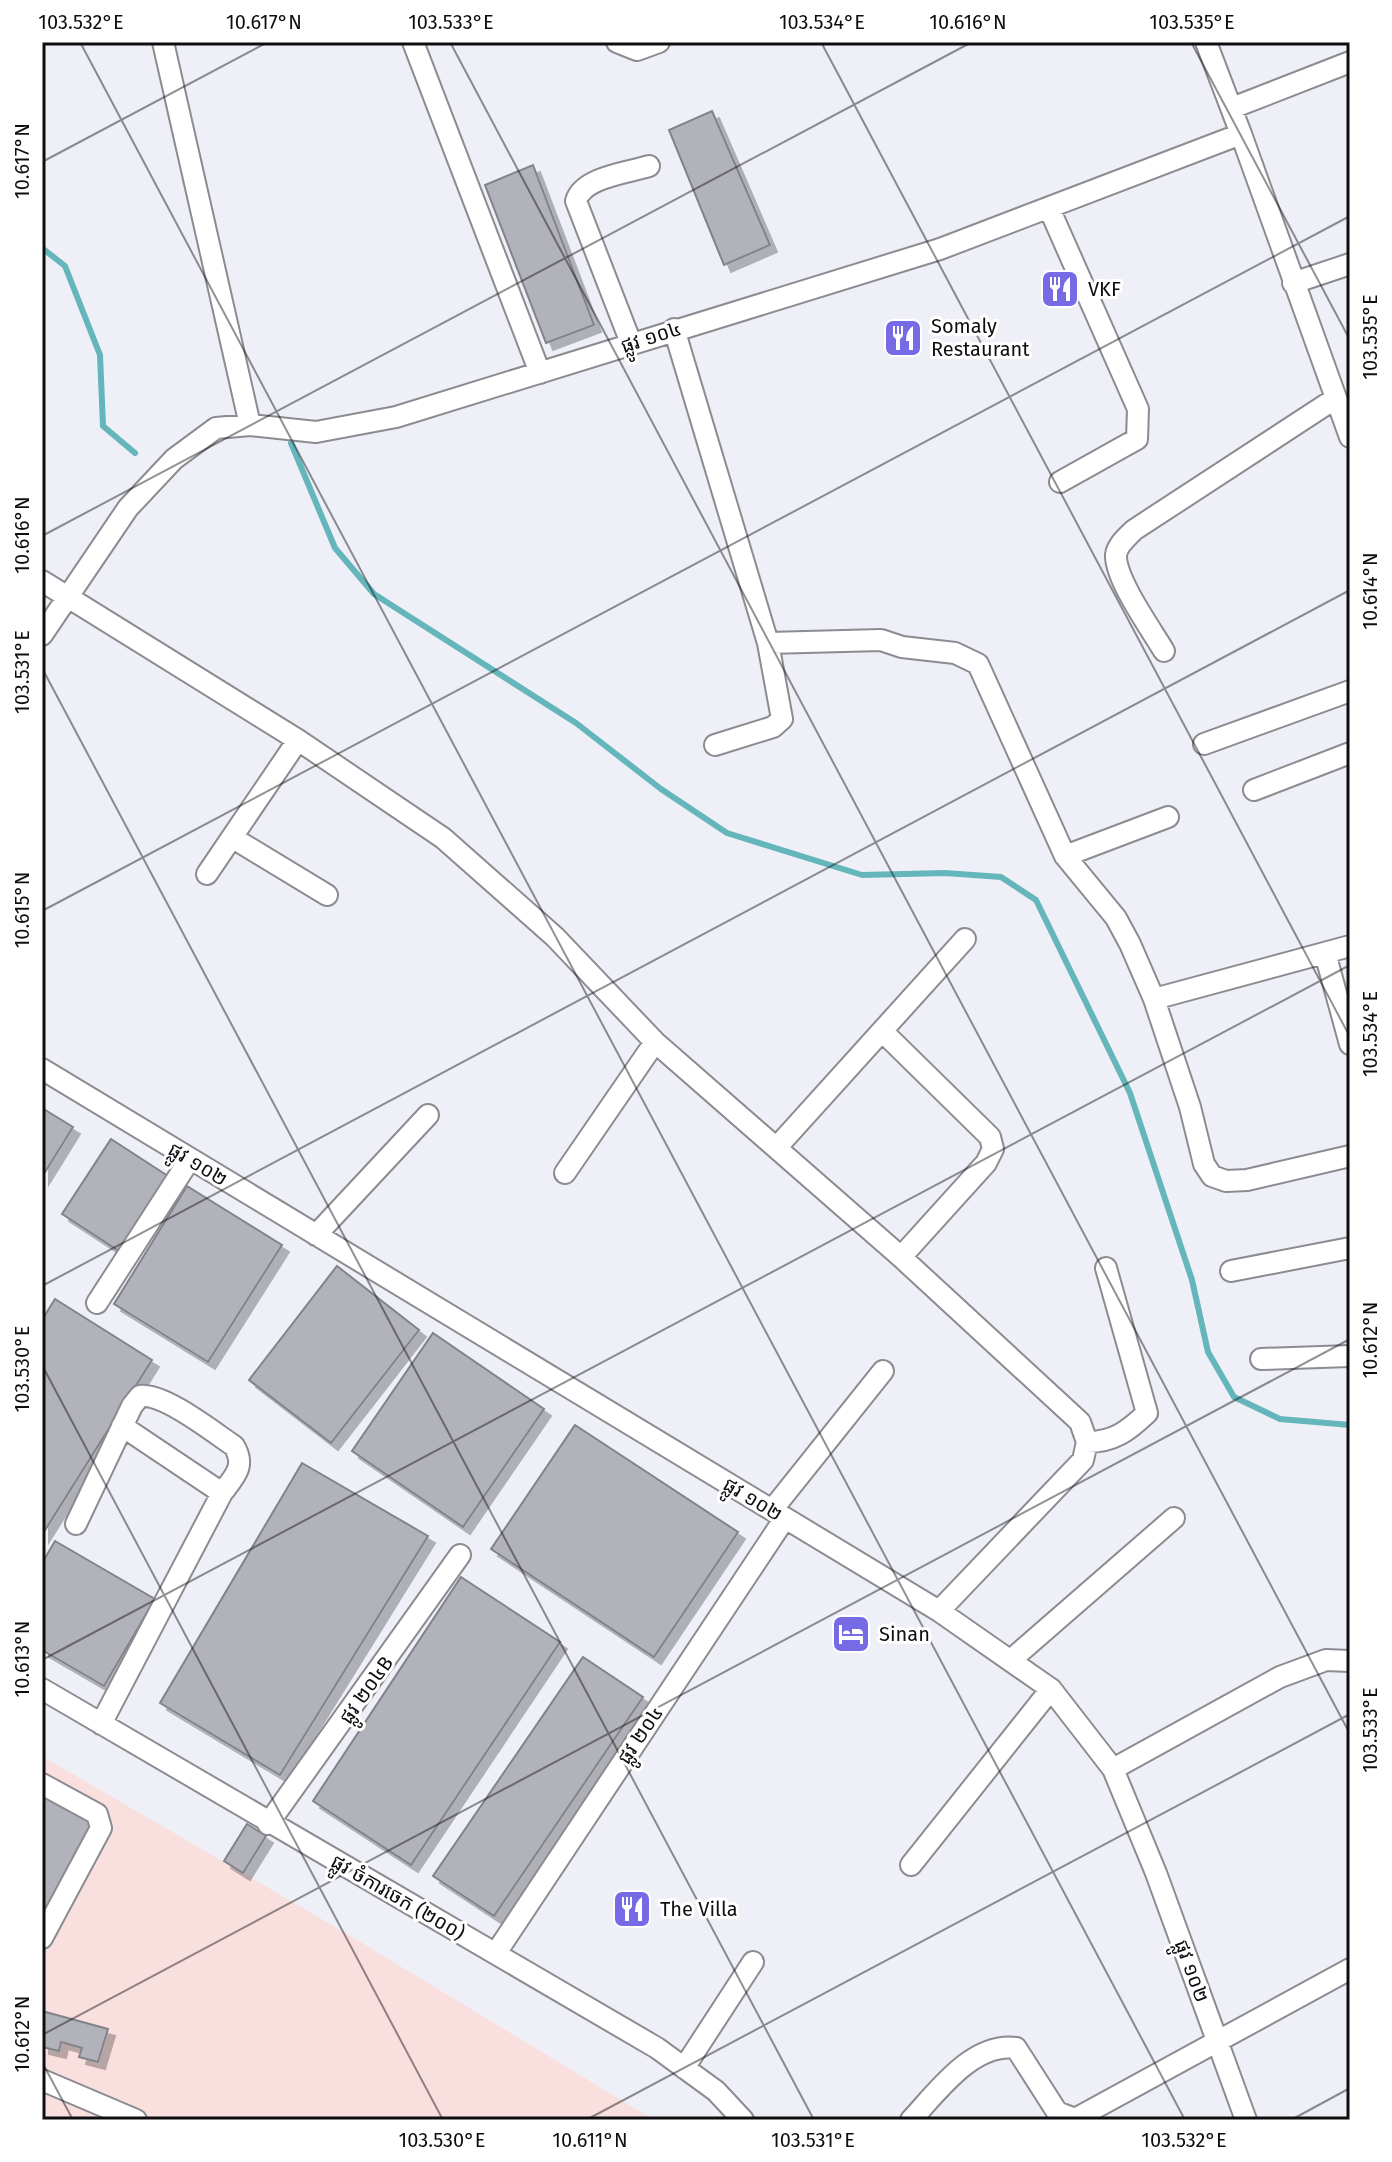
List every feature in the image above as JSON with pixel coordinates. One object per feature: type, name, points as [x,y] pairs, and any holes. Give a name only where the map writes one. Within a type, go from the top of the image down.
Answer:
[{"type":"street","points":[[163,42],[250,425]]},
{"type":"street","points":[[413,42],[540,373]]},
{"type":"street","points":[[617,42],[637,50],[659,42]]},
{"type":"street","points":[[1206,42],[1350,437]]},
{"type":"street","points":[[1232,108],[1350,62]]},
{"type":"street","name":"ផ្លូវ ១០៤","points":[[42,635],[128,508],[174,459],[216,428],[250,425],[316,432],[396,417],[940,249],[1241,134]]},
{"type":"street","points":[[631,343],[576,201],[579,191],[588,185],[649,166]]},
{"type":"street","points":[[1049,208],[1138,409],[1140,425],[1137,439],[1060,482]]},
{"type":"street","points":[[1293,283],[1350,264]]},
{"type":"street","points":[[674,329],[768,643],[782,719],[773,727],[715,745]]},
{"type":"street","points":[[1164,651],[1121,574],[1116,554],[1121,544],[1134,530],[1336,398]]},
{"type":"street","points":[[42,581],[298,740],[443,838],[555,937],[655,1042],[901,1257],[1080,1422],[1087,1442],[1083,1460],[939,1611]]},
{"type":"street","points":[[768,643],[881,640],[902,647],[965,655],[978,664],[1065,856],[1116,918],[1154,999],[1190,1107],[1204,1164],[1212,1176],[1226,1181],[1247,1180],[1350,1156]]},
{"type":"street","points":[[1204,744],[1350,691]]},
{"type":"street","points":[[207,874],[298,740]]},
{"type":"street","points":[[1254,790],[1350,753]]},
{"type":"street","points":[[1065,856],[1168,817]]},
{"type":"street","points":[[233,838],[327,895]]},
{"type":"street","points":[[777,1147],[965,939]]},
{"type":"street","points":[[1154,999],[1350,946]]},
{"type":"street","points":[[1325,953],[1350,1044]]},
{"type":"street","points":[[882,1031],[990,1137],[993,1149],[986,1163],[901,1257]]},
{"type":"street","points":[[565,1173],[655,1042]]},
{"type":"street","name":"ផ្លូវ ១០២","points":[[42,1069],[939,1611],[1051,1689],[1113,1769],[1218,2039],[1246,2120]]},
{"type":"street","points":[[316,1235],[428,1115]]},
{"type":"street","points":[[97,1303],[190,1159]]},
{"type":"street","points":[[1231,1271],[1350,1248]]},
{"type":"street","points":[[1087,1442],[1106,1442],[1127,1432],[1147,1413],[1106,1268]]},
{"type":"street","points":[[1261,1359],[1350,1356]]},
{"type":"street","name":"ផ្លូវ ២០៤","points":[[496,1953],[778,1514],[883,1371]]},
{"type":"street","points":[[76,1524],[122,1426],[140,1396],[150,1395],[234,1446],[241,1456],[240,1469],[222,1493],[101,1724]]},
{"type":"street","points":[[122,1426],[222,1493]]},
{"type":"street","points":[[1012,1659],[1174,1518]]},
{"type":"street","name":"ផ្លូវ ២០៤B","points":[[268,1824],[460,1555]]},
{"type":"street","points":[[1113,1769],[1280,1677],[1326,1660],[1350,1661]]},
{"type":"street","name":"ផ្លូវ ចំការចេក (២០០)","points":[[42,1689],[268,1824],[496,1953],[684,2068],[716,2091],[743,2120]]},
{"type":"street","points":[[911,1865],[1051,1689]]},
{"type":"street","points":[[42,1784],[97,1814],[101,1821],[101,1828],[42,1938]]},
{"type":"street","points":[[684,2068],[753,1962]]},
{"type":"street","points":[[911,2120],[959,2070],[1001,2046],[1016,2048],[1057,2112],[1075,2119],[1350,1969]]},
{"type":"street","points":[[42,2080],[136,2120]]},
{"type":"shaded area","points":[[42,1756],[349,1935],[654,2120],[42,2120]]},
{"type":"building","points":[[712,111],[770,245],[724,265],[669,130]]},
{"type":"building","points":[[533,165],[594,325],[546,343],[485,185]]},
{"type":"building","points":[[42,1108],[73,1127],[42,1177]]},
{"type":"building","points":[[111,1139],[171,1178],[122,1253],[62,1214]]},
{"type":"building","points":[[187,1186],[282,1245],[208,1362],[114,1304]]},
{"type":"building","points":[[337,1266],[419,1330],[331,1443],[249,1380]]},
{"type":"building","points":[[55,1299],[152,1360],[42,1535],[42,1320]]},
{"type":"building","points":[[433,1333],[544,1409],[463,1527],[352,1451]]},
{"type":"building","points":[[575,1425],[738,1532],[654,1657],[491,1549]]},
{"type":"building","points":[[302,1463],[428,1536],[280,1775],[160,1703]]},
{"type":"building","points":[[55,1541],[155,1599],[104,1686],[42,1650],[42,1563]]},
{"type":"building","points":[[461,1577],[560,1642],[411,1865],[313,1801]]},
{"type":"building","points":[[583,1657],[643,1697],[494,1916],[433,1876]]},
{"type":"building","points":[[42,1794],[95,1818],[42,1920]]},
{"type":"building","points":[[247,1824],[266,1836],[243,1873],[224,1861]]},
{"type":"building","points":[[42,2011],[108,2029],[98,2062],[79,2057],[82,2048],[61,2042],[59,2051],[42,2047]]},
{"type":"waterway","points":[[42,248],[65,266],[100,355],[103,426],[135,453]]},
{"type":"waterway","points":[[291,443],[335,548],[374,594],[576,723],[661,789],[727,833],[862,875],[945,873],[1001,877],[1036,900],[1130,1093],[1192,1280],[1208,1352],[1234,1397],[1280,1419],[1350,1425]]},
{"type":"place","name":"VKF","points":[[1060,289]]},
{"type":"place","name":"Somaly Restaurant","points":[[903,338]]},
{"type":"place","name":"Sinan","points":[[851,1634]]},
{"type":"place","name":"The Villa","points":[[632,1909]]}]
